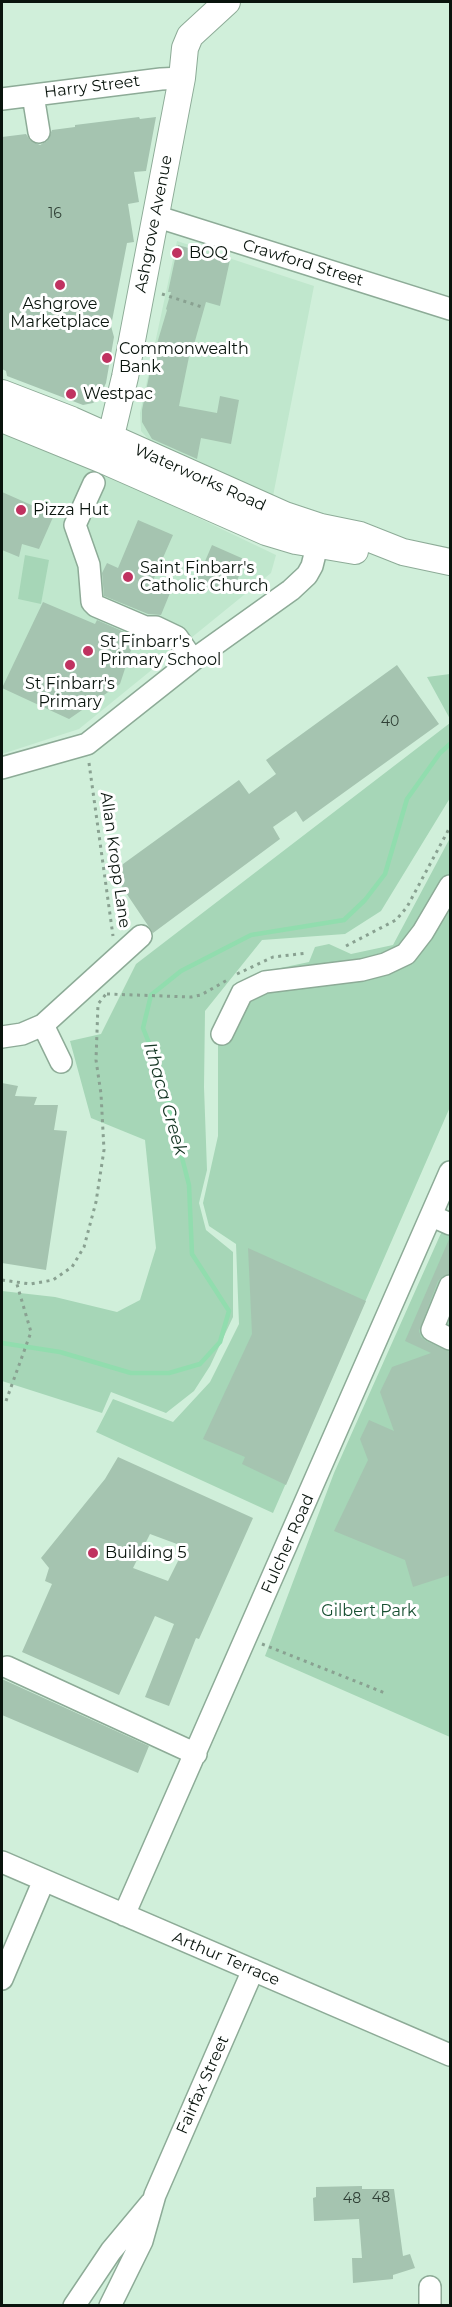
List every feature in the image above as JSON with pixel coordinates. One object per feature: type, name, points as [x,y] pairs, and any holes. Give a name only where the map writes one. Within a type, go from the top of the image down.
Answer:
[{"type":"main road","name":"Ashgrove Avenue","points":[[104,461],[183,78],[185,48],[190,36],[226,2]]},
{"type":"main road","name":"Waterworks Road","points":[[2,393],[56,413],[104,461]]},
{"type":"main road","name":"Waterworks Road","points":[[2,418],[104,461],[266,507],[320,536],[356,551],[403,552],[450,562]]},
{"type":"street","name":"Harry Street","points":[[2,99],[183,78]]},
{"type":"street","points":[[33,95],[39,132]]},
{"type":"street","name":"Crawford Street","points":[[155,216],[450,309]]},
{"type":"street","points":[[104,461],[75,525],[89,565],[92,602],[96,606],[145,627],[156,627],[177,637],[193,660]]},
{"type":"street","points":[[2,768],[87,744],[193,660],[301,580],[312,566],[320,536]]},
{"type":"street","points":[[222,1034],[242,993],[265,982],[362,970],[385,964],[406,954],[423,932],[450,886]]},
{"type":"street","points":[[2,1037],[22,1034],[43,1025],[141,936]]},
{"type":"street","points":[[43,1025],[61,1062]]},
{"type":"street","name":"Fulcher Road","points":[[124,1915],[247,1638],[441,1220],[450,1172]]},
{"type":"street","points":[[450,1286],[432,1330],[450,1339]]},
{"type":"street","points":[[7,1666],[196,1754]]},
{"type":"street","name":"Arthur Terrace","points":[[2,1862],[450,2055]]},
{"type":"street","points":[[2,1979],[44,1881]]},
{"type":"street","name":"Fairfax Street","points":[[110,2306],[142,2241],[153,2200],[253,1970]]},
{"type":"street","name":"Fairfax Street","points":[[74,2306],[111,2251],[153,2200]]},
{"type":"path","points":[[162,294],[202,307]]},
{"type":"path","name":"Allan Kropp Lane","points":[[89,763],[116,960]]},
{"type":"path","points":[[346,946],[396,920],[407,908],[450,827]]},
{"type":"path","points":[[2,1280],[30,1284],[53,1280],[72,1267],[84,1247],[96,1202],[104,1150],[101,1094],[96,1060],[98,1004],[106,994],[178,997]]},
{"type":"path","points":[[6,1401],[31,1332],[16,1281]]},
{"type":"path","points":[[247,1638],[385,1693]]},
{"type":"shaded area","points":[[177,241],[314,286],[273,496],[150,441],[141,431],[140,413]]},
{"type":"shaded area","name":"St Finbarr's Primary School","points":[[2,430],[77,460],[276,555],[271,573],[79,729],[2,754]]},
{"type":"green space","points":[[25,555],[49,560],[41,604],[18,599]]},
{"type":"green space","points":[[450,674],[450,719],[427,677]]},
{"type":"green space","points":[[450,723],[450,798],[381,911],[345,934],[262,940],[205,1011],[204,1087],[207,1170],[199,1203],[206,1230],[233,1252],[233,1317],[210,1366],[194,1391],[166,1413],[111,1392],[102,1413],[2,1381],[2,1291],[55,1297],[117,1312],[140,1300],[156,1248],[145,1140],[91,1118],[70,1041],[101,1034],[136,964]]},
{"type":"green space","points":[[450,838],[450,1107],[273,1513],[96,1432],[113,1399],[173,1422],[210,1382],[239,1324],[236,1244],[209,1226],[203,1203],[218,1136],[218,1020],[231,993],[257,973],[309,962],[315,947],[329,944],[351,954],[393,945]]},
{"type":"green space","name":"Gilbert Park","points":[[450,1213],[450,1737],[265,1656],[334,1473]]},
{"type":"building","name":"Ashgrove Marketplace","points":[[139,117],[140,119],[156,117],[146,171],[134,172],[139,202],[128,204],[134,242],[127,243],[111,326],[114,337],[106,383],[99,398],[93,403],[83,405],[7,376],[6,371],[2,369],[2,137],[26,134],[30,140],[40,145],[47,141],[52,130]]},
{"type":"building","points":[[178,245],[230,260],[220,306],[206,302],[193,348],[191,347],[179,406],[217,413],[220,396],[239,400],[231,444],[201,438],[197,459],[152,439],[142,422],[142,410],[153,357],[171,292],[168,292]]},
{"type":"building","points":[[2,492],[54,515],[39,549],[22,544],[19,557],[2,550]]},
{"type":"building","name":"Saint Finbarr's Catholic Church","points":[[138,520],[173,535],[151,585],[170,593],[161,615],[148,614],[104,596],[102,573],[107,563],[118,568]]},
{"type":"building","points":[[212,545],[246,560],[231,594],[197,580]]},
{"type":"building","name":"St Finbarr's Primary","points":[[43,602],[95,624],[97,620],[129,634],[127,639],[134,641],[120,684],[69,719],[2,688]]},
{"type":"building","points":[[397,665],[439,724],[303,822],[296,811],[273,827],[280,839],[153,933],[112,872],[239,780],[249,794],[276,774],[266,760]]},
{"type":"building","points":[[2,1083],[18,1086],[15,1096],[37,1097],[34,1105],[58,1105],[54,1130],[67,1131],[46,1270],[2,1263]]},
{"type":"building","points":[[450,1237],[450,1274],[438,1281],[419,1331],[421,1337],[426,1341],[450,1352],[450,1575],[413,1587],[405,1560],[334,1531],[368,1460],[360,1439],[369,1420],[394,1431],[380,1392],[392,1367],[431,1353],[405,1341]]},
{"type":"building","points":[[248,1248],[366,1301],[286,1485],[242,1464],[245,1457],[203,1439],[252,1334]]},
{"type":"building","name":"Building 5","points":[[118,1457],[253,1518],[199,1639],[196,1638],[169,1706],[145,1697],[174,1624],[155,1616],[119,1695],[22,1652],[52,1584],[45,1581],[49,1568],[41,1558],[105,1479]],"holes":[[[150,1534],[185,1547],[168,1581],[133,1568]]]},
{"type":"building","points":[[2,1679],[149,1746],[138,1773],[2,1715]]},
{"type":"building","points":[[362,2186],[362,2189],[394,2189],[403,2256],[410,2254],[415,2268],[393,2275],[393,2279],[353,2283],[352,2258],[362,2258],[359,2219],[314,2221],[313,2198],[316,2197],[316,2187]]},
{"type":"waterway","name":"Ithaca Creek","points":[[2,1343],[60,1352],[131,1373],[169,1373],[200,1364],[220,1342],[229,1311],[192,1254],[189,1185],[159,1068],[143,1028],[151,995],[181,971],[251,935],[344,920],[365,900],[385,874],[407,799],[440,753],[450,744]]},
{"type":"place","name":"BOQ","points":[[177,253]]},
{"type":"place","name":"Ashgrove Marketplace","points":[[60,285]]},
{"type":"place","name":"Commonwealth Bank","points":[[107,358]]},
{"type":"place","name":"Westpac","points":[[71,394]]},
{"type":"place","name":"Pizza Hut","points":[[21,510]]},
{"type":"place","name":"Saint Finbarr's Catholic Church","points":[[128,577]]},
{"type":"place","name":"St Finbarr's Primary School","points":[[88,651]]},
{"type":"place","name":"St Finbarr's Primary","points":[[70,665]]},
{"type":"place","name":"Building 5","points":[[93,1553]]}]
